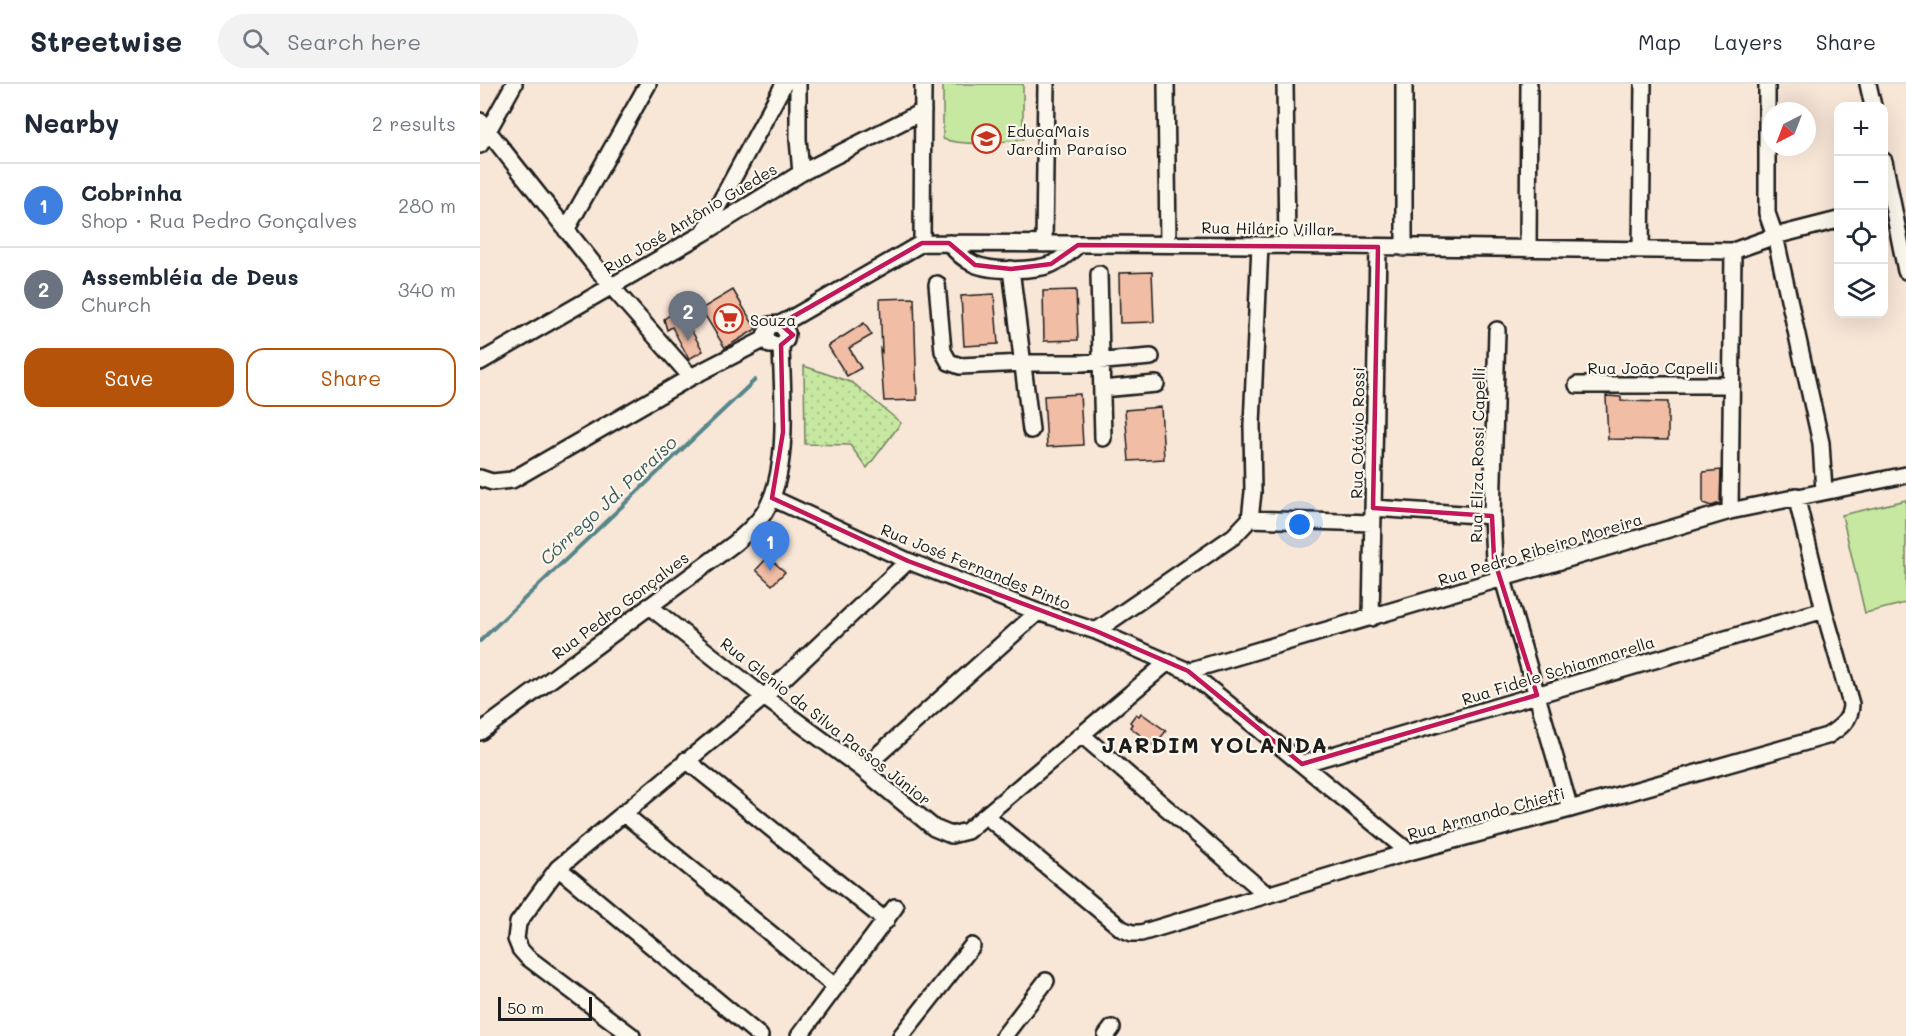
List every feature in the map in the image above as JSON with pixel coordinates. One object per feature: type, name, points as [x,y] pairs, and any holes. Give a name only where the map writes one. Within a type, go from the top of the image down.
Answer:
[{"type":"street","points":[[480,145],[484,126],[514,84]]},
{"type":"street","points":[[566,230],[648,84]]},
{"type":"street","points":[[704,233],[784,84]]},
{"type":"street","points":[[798,84],[798,139],[801,173]]},
{"type":"street","points":[[922,243],[923,84]]},
{"type":"street","points":[[1044,244],[1046,84]]},
{"type":"street","points":[[1166,84],[1168,244]]},
{"type":"street","points":[[1284,84],[1287,246]]},
{"type":"street","points":[[1404,84],[1404,248]]},
{"type":"street","points":[[1528,249],[1529,84]]},
{"type":"street","points":[[1641,250],[1643,84]]},
{"type":"street","points":[[1767,84],[1767,213],[1775,236],[1821,443],[1824,491]]},
{"type":"street","points":[[1868,84],[1872,102]]},
{"type":"street","name":"Rua José Antônio Guedes","points":[[480,362],[704,233],[801,173],[923,111]]},
{"type":"street","points":[[484,126],[611,286],[691,377]]},
{"type":"street","points":[[1888,179],[1906,271]]},
{"type":"street","name":"Rua Hilário Villar","points":[[765,339],[767,328],[773,324],[780,324],[922,243],[1733,251],[1775,236],[1834,221]]},
{"type":"street","points":[[949,243],[960,256],[975,265],[1011,269],[1035,268],[1051,264],[1066,256],[1078,245]]},
{"type":"street","points":[[1096,631],[1234,536],[1250,519],[1253,492],[1252,425],[1260,245]]},
{"type":"street","name":"Rua Otávio Rossi","points":[[1371,618],[1378,247]]},
{"type":"street","points":[[1730,511],[1733,251]]},
{"type":"street","points":[[1011,269],[1032,430]]},
{"type":"street","points":[[1100,274],[1103,438]]},
{"type":"street","points":[[938,284],[943,351],[950,362],[960,366],[1102,362],[1151,357]]},
{"type":"street","points":[[772,498],[783,432],[781,345],[787,336],[780,324]]},
{"type":"street","name":"Rua Eliza Rossi Capelli","points":[[1497,330],[1492,516],[1494,559],[1503,579],[1570,809]]},
{"type":"street","points":[[480,478],[492,482],[512,480],[691,377],[765,339],[770,345],[781,345]]},
{"type":"street","points":[[1102,389],[1155,384]]},
{"type":"street","name":"Rua João Capelli","points":[[1577,385],[1730,385]]},
{"type":"street","name":"Rua Pedro Ribeiro Moreira","points":[[1188,671],[1730,511],[1906,475]]},
{"type":"street","points":[[1796,496],[1824,610]]},
{"type":"street","name":"Rua José Fernandes Pinto","points":[[772,498],[908,561],[1038,612],[1096,631],[1188,671],[1409,852]]},
{"type":"street","name":"Rua Pedro Gonçalves","points":[[480,732],[749,531],[772,498]]},
{"type":"street","points":[[1250,519],[1373,515],[1492,516]]},
{"type":"street","points":[[632,1036],[527,957],[520,949],[516,939],[518,923],[558,868],[764,696],[908,561]]},
{"type":"street","name":"Rua Glenio da Silva Passos Júnior","points":[[649,606],[862,769],[934,828],[951,835],[967,831],[986,816]]},
{"type":"street","name":"Rua Fidele Schiammarella","points":[[1302,765],[1824,610]]},
{"type":"street","name":"Rua Armando Chieffi","points":[[986,816],[1122,928],[1132,933],[1141,933],[1409,852],[1827,736],[1846,721],[1851,712],[1851,704],[1824,610]]},
{"type":"street","points":[[862,769],[1038,612]]},
{"type":"street","points":[[986,816],[1168,662]]},
{"type":"street","points":[[1082,735],[1266,894]]},
{"type":"street","points":[[687,760],[886,921]]},
{"type":"street","points":[[623,813],[836,987]]},
{"type":"street","points":[[558,868],[760,1036]]},
{"type":"street","points":[[799,1036],[896,907]]},
{"type":"street","points":[[901,1036],[972,946]]},
{"type":"street","points":[[1004,1036],[1046,981]]},
{"type":"highlighted area","points":[[922,243],[949,243],[975,265],[1011,269],[1051,264],[1078,245],[1378,247],[1373,508],[1492,516],[1494,559],[1537,695],[1302,764],[1188,671],[1096,631],[908,561],[772,498],[783,432],[781,345],[793,335],[780,324]]},
{"type":"green space","points":[[943,84],[1023,84],[1023,140],[973,143],[943,139]]},
{"type":"green space","points":[[804,366],[853,383],[901,423],[867,468],[850,445],[805,444]]},
{"type":"green space","points":[[1906,500],[1906,603],[1865,613],[1842,515]]},
{"type":"building","points":[[1152,272],[1154,322],[1120,323],[1119,273]]},
{"type":"building","name":"Souza","points":[[733,290],[756,329],[725,348],[701,309]]},
{"type":"building","points":[[1076,290],[1078,340],[1044,341],[1043,291]]},
{"type":"building","points":[[994,294],[998,344],[964,346],[961,296]]},
{"type":"building","points":[[914,298],[917,400],[884,401],[880,349],[882,352],[880,299]]},
{"type":"building","points":[[680,308],[688,318],[686,321],[703,351],[689,359],[672,327],[667,330],[664,319]]},
{"type":"building","points":[[864,323],[872,335],[849,348],[861,368],[847,376],[828,346]]},
{"type":"building","points":[[1080,394],[1083,445],[1047,447],[1044,396]]},
{"type":"building","points":[[1606,396],[1621,397],[1621,401],[1668,402],[1668,440],[1608,439]]},
{"type":"building","points":[[1161,407],[1164,459],[1129,461],[1125,410]]},
{"type":"building","points":[[1721,470],[1720,503],[1711,506],[1703,503],[1703,472]]},
{"type":"building","points":[[768,557],[785,572],[772,585],[756,570]]},
{"type":"building","points":[[1141,713],[1166,731],[1154,746],[1130,727],[1132,724],[1130,722],[1136,714],[1139,716]]},
{"type":"waterway","name":"Córrego Jd. Paraiso","points":[[480,641],[755,380]]},
{"type":"place","name":"EducaMais Jardim Paraíso","points":[[986,139]]},
{"type":"place","name":"Souza","points":[[729,319]]},
{"type":"place","name":"Assembléia de Deus","points":[[688,341]]},
{"type":"place","name":"Cobrinha","points":[[770,571]]},
{"type":"district","name":"JARDIM YOLANDA","points":[[1215,744]]}]
